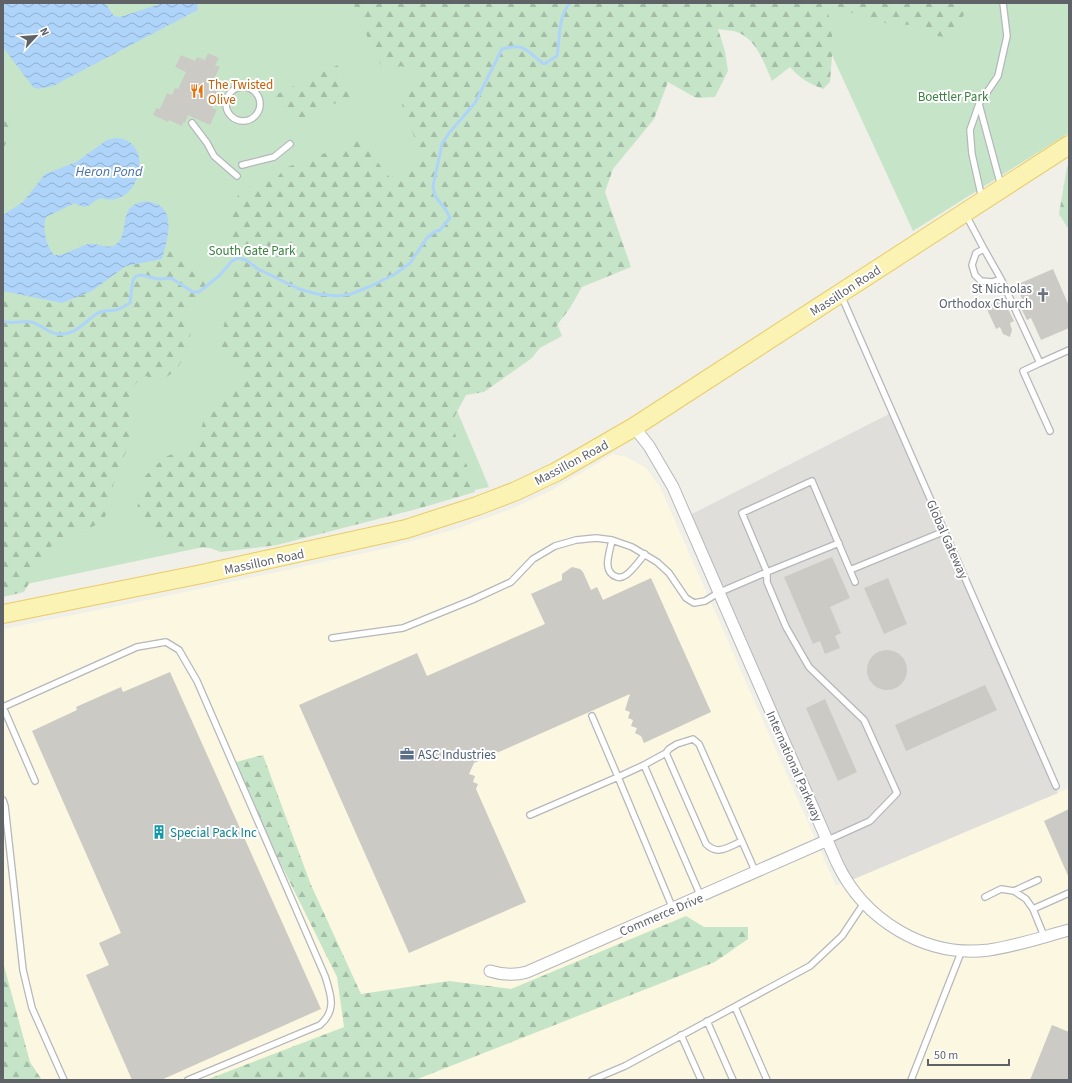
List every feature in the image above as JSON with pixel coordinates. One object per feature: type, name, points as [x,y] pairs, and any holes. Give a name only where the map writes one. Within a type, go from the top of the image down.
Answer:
[{"type":"main road","name":"Massillon Road","points":[[3,614],[269,560],[406,529],[477,506],[516,491],[556,472],[634,427],[1069,145]]},
{"type":"street","name":"International Parkway","points":[[634,427],[656,458],[673,487],[718,593],[844,876],[851,888],[864,903],[882,919],[902,933],[926,944],[945,948],[962,950],[988,950],[1069,930]]},
{"type":"street","name":"Commerce Drive","points":[[490,971],[508,975],[527,972],[756,873],[828,840]]},
{"type":"lane","points":[[982,201],[972,154],[970,130],[979,104],[998,76],[1007,36],[1003,3]]},
{"type":"lane","points":[[238,88],[249,88],[254,90],[260,99],[259,110],[256,115],[246,121],[236,119],[228,111],[227,100],[229,94],[238,88]]},
{"type":"lane","points":[[979,104],[1002,188]]},
{"type":"lane","points":[[192,123],[207,143],[214,156],[238,176]]},
{"type":"lane","points":[[242,165],[274,157],[290,144]]},
{"type":"lane","points":[[965,213],[1001,279],[1040,363]]},
{"type":"lane","points":[[984,249],[976,253],[972,265],[975,275],[981,281],[992,282],[1001,279]]},
{"type":"lane","name":"Global Gateway","points":[[840,293],[1056,786]]},
{"type":"lane","points":[[1050,431],[1023,371],[1069,350]]},
{"type":"lane","points":[[828,840],[870,821],[897,793],[864,720],[809,667],[786,627],[767,582],[767,572],[742,513],[812,481],[855,582]]},
{"type":"lane","points":[[850,570],[945,531]]},
{"type":"lane","points":[[332,638],[403,628],[472,600],[511,582],[533,559],[555,546],[576,540],[596,538],[612,540],[632,546],[645,554],[669,573],[686,598],[694,603],[705,601],[718,593],[839,543]]},
{"type":"lane","points":[[612,540],[607,561],[608,569],[612,575],[619,578],[625,576],[645,554]]},
{"type":"lane","points":[[35,781],[3,707],[137,647],[166,642],[179,650],[197,681],[325,976],[330,993],[331,1004],[330,1014],[320,1025],[188,1080]]},
{"type":"lane","points":[[592,716],[673,909]]},
{"type":"lane","points":[[530,815],[644,765],[666,753],[673,746],[686,740],[693,739],[699,744],[756,873]]},
{"type":"lane","points":[[666,753],[706,844],[712,849],[722,850],[742,841]]},
{"type":"lane","points":[[644,765],[701,897]]},
{"type":"lane","points":[[3,800],[5,806],[23,970],[32,1008],[64,1080]]},
{"type":"lane","points":[[3,855],[10,852]]},
{"type":"lane","points":[[1014,892],[1038,880]]},
{"type":"lane","points":[[985,897],[1002,890],[1014,892],[1026,899],[1034,909],[1044,936]]},
{"type":"lane","points":[[1034,909],[1069,893]]},
{"type":"lane","points":[[592,1080],[625,1066],[810,966],[842,936],[864,903]]},
{"type":"lane","points":[[911,1080],[962,950]]},
{"type":"lane","points":[[735,1007],[767,1080]]},
{"type":"lane","points":[[707,1021],[733,1080]]},
{"type":"lane","points":[[681,1035],[701,1080]]},
{"type":"shaded area","points":[[893,412],[1058,793],[847,882],[686,517]]},
{"type":"shaded area","points":[[613,454],[627,457],[646,468],[660,487],[836,886],[1069,788],[1069,1080],[13,1080],[3,1073],[3,629],[157,598],[383,549],[456,529],[511,509],[552,490]]},
{"type":"green space","name":"South Gate Park","points":[[3,3],[729,3],[647,43],[536,268],[562,336],[451,396],[489,487],[3,589]]},
{"type":"green space","points":[[353,3],[968,3],[958,30],[946,37],[928,35],[911,25],[885,23],[827,5],[833,42],[830,82],[823,89],[805,80],[790,67],[772,81],[758,51],[748,38],[733,31],[718,29],[725,51],[728,71],[715,97],[696,98],[668,82],[654,119],[613,169],[605,192],[631,267],[582,287],[570,308],[532,358],[484,392],[466,395],[451,423],[471,476],[475,492],[417,509],[277,545],[221,552],[210,548],[174,546],[137,509],[144,477],[165,457],[190,447],[202,426],[209,401],[240,387],[242,369],[227,357],[219,345],[233,289],[234,273],[229,248],[230,215],[240,190],[275,180],[285,168],[357,141],[368,145],[379,164],[390,178],[408,168],[420,152],[402,105],[420,72],[401,66],[385,71],[376,57]]},
{"type":"green space","name":"Boettler Park","points":[[808,3],[1069,3],[1069,133],[913,231]]},
{"type":"green space","points":[[338,65],[352,96],[296,121],[291,119],[271,97]]},
{"type":"green space","points":[[3,108],[16,123],[3,149]]},
{"type":"green space","points":[[1069,165],[1069,230],[1059,214],[1067,167]]},
{"type":"green space","points":[[171,246],[184,250],[202,276],[207,288],[202,297],[195,300],[188,311],[191,332],[185,355],[177,369],[164,379],[156,380],[146,376],[136,383],[130,393],[128,411],[134,436],[123,458],[112,489],[104,521],[50,547],[24,592],[3,597],[3,297],[15,302],[62,303],[92,291],[126,266],[162,259],[165,248]]},
{"type":"green space","points":[[263,755],[311,885],[361,994],[449,981],[511,989],[686,916],[704,927],[748,927],[748,939],[715,962],[415,1080],[206,1080],[344,1027],[337,977],[255,812],[236,762]]},
{"type":"green space","points":[[3,962],[30,1062],[42,1080],[4,1080]]},
{"type":"water","points":[[3,3],[105,3],[114,16],[120,17],[163,3],[197,3],[198,10],[53,86],[37,89],[33,87],[3,47]]},
{"type":"water","name":"Heron Pond","points":[[116,138],[129,142],[136,150],[140,161],[138,174],[134,185],[126,194],[115,199],[101,198],[83,207],[75,203],[46,217],[44,227],[47,242],[54,255],[67,253],[88,244],[109,247],[115,245],[122,237],[126,216],[131,207],[144,201],[149,201],[159,205],[165,211],[168,218],[168,234],[162,259],[126,266],[92,291],[62,303],[3,291],[3,215],[23,202],[45,174],[76,162],[107,140]]},
{"type":"building","name":"The Twisted Olive","points":[[208,53],[219,58],[215,65],[220,67],[212,83],[221,88],[212,108],[217,110],[210,125],[188,115],[182,126],[169,120],[168,122],[153,115],[156,108],[160,109],[167,93],[172,95],[175,88],[178,89],[186,72],[175,67],[181,55],[195,61],[197,57],[205,60]]},
{"type":"building","name":"St Nicholas Orthodox Church","points":[[1053,269],[1069,306],[1069,328],[1041,340],[1031,318],[1027,320],[1022,310],[1026,308],[1016,285]]},
{"type":"building","points":[[1003,299],[1014,321],[1010,323],[1012,330],[1010,337],[1003,334],[1000,327],[996,329],[986,307]]},
{"type":"building","points":[[832,557],[850,598],[830,607],[841,633],[835,636],[840,648],[825,654],[820,641],[813,644],[784,577]]},
{"type":"building","name":"ASC Industries","points":[[572,567],[580,569],[583,572],[591,590],[597,587],[603,600],[651,578],[711,712],[644,743],[641,736],[635,733],[637,728],[631,726],[633,720],[628,718],[630,712],[625,710],[630,694],[474,763],[469,774],[475,776],[473,782],[478,784],[476,789],[526,902],[409,953],[299,705],[417,653],[427,676],[545,624],[531,594],[562,580],[562,574]]},
{"type":"building","points":[[888,578],[907,624],[884,634],[864,588]]},
{"type":"building","points":[[891,650],[898,653],[904,659],[907,670],[906,678],[898,687],[891,690],[883,690],[876,687],[868,678],[867,666],[870,659],[879,651]]},
{"type":"building","name":"Special Pack Inc","points":[[170,672],[321,1009],[161,1080],[132,1080],[86,975],[109,965],[99,943],[121,933],[32,731],[77,710],[76,707],[121,687],[123,692]]},
{"type":"building","points":[[985,685],[997,710],[906,751],[895,725]]},
{"type":"building","points":[[825,699],[857,772],[838,781],[806,708]]},
{"type":"building","points":[[1069,809],[1069,878],[1044,821]]},
{"type":"building","points":[[1052,1025],[1069,1032],[1069,1080],[1030,1080]]},
{"type":"waterway","points":[[3,321],[10,323],[31,322],[54,333],[70,333],[98,313],[122,308],[130,303],[133,280],[136,276],[141,275],[158,279],[171,278],[193,292],[199,292],[219,276],[232,261],[238,258],[246,260],[258,269],[299,289],[317,294],[338,296],[351,294],[395,274],[410,263],[427,238],[434,232],[440,230],[450,218],[446,210],[435,196],[433,186],[442,144],[449,133],[475,103],[502,49],[510,47],[526,49],[544,64],[557,56],[561,21],[563,14],[570,3]]},
{"type":"place","name":"The Twisted Olive","points":[[197,91]]},
{"type":"place","name":"St Nicholas Orthodox Church","points":[[1043,295]]},
{"type":"place","name":"ASC Industries","points":[[407,754]]},
{"type":"place","name":"Special Pack Inc","points":[[159,832]]}]
